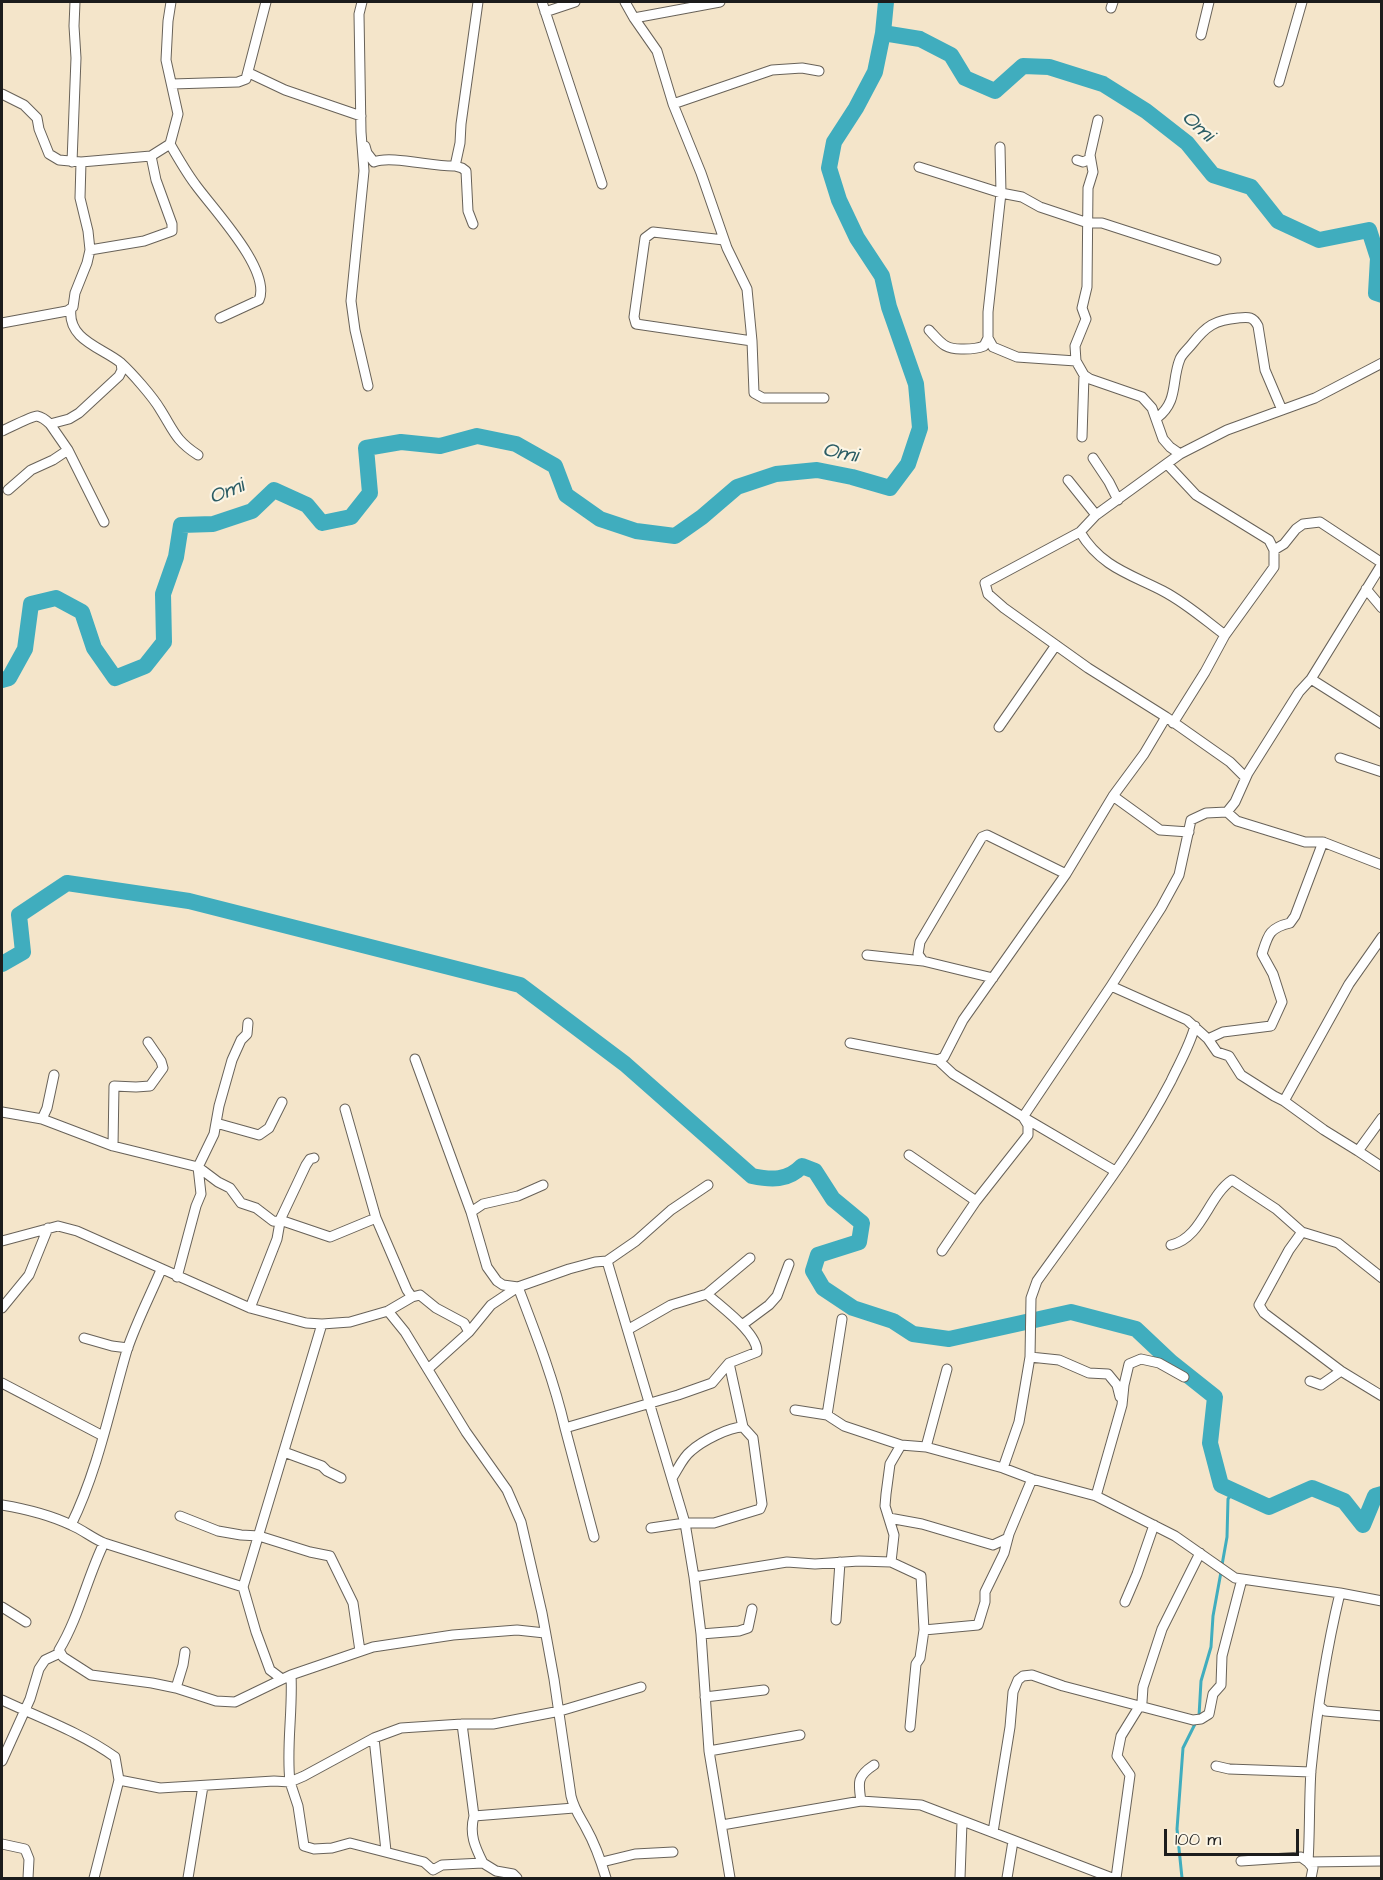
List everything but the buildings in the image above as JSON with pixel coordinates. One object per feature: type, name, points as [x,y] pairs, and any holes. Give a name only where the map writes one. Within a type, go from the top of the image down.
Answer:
[{"type":"street","points":[[75,2],[77,162],[80,198],[90,250],[70,316],[78,336],[121,363],[160,408],[179,442],[198,455]]},
{"type":"street","points":[[2,94],[24,105],[37,118],[49,154],[59,160],[77,162],[151,156],[170,144],[178,114],[166,60],[171,2]]},
{"type":"street","points":[[172,84],[238,82],[246,79],[266,2]]},
{"type":"street","points":[[362,2],[359,14],[364,171],[351,301],[368,386]]},
{"type":"street","points":[[455,166],[478,2]]},
{"type":"street","points":[[542,2],[602,184]]},
{"type":"street","points":[[546,12],[575,2]]},
{"type":"street","points":[[625,2],[657,51],[673,104],[701,173],[724,240],[747,289],[754,393],[763,398],[824,398]]},
{"type":"street","points":[[634,18],[717,2]]},
{"type":"street","points":[[1201,35],[1209,2]]},
{"type":"street","points":[[1279,81],[1302,2]]},
{"type":"street","points":[[673,104],[772,70],[802,68],[819,71]]},
{"type":"street","points":[[249,73],[285,90],[361,116]]},
{"type":"street","points":[[1082,437],[1084,375],[1076,361],[1075,346],[1086,319],[1082,308],[1087,287],[1088,188],[1093,172],[1090,159],[1098,120]]},
{"type":"street","points":[[361,132],[367,153],[374,162],[381,158],[427,165],[455,166],[466,171],[468,211],[473,224]]},
{"type":"street","points":[[170,144],[193,183],[239,240],[251,260],[260,283],[259,300],[220,318]]},
{"type":"street","points":[[929,330],[941,343],[952,349],[979,349],[984,346],[988,338],[988,312],[1001,193],[1000,147]]},
{"type":"street","points":[[90,250],[144,241],[172,231],[172,224],[156,180],[151,156]]},
{"type":"street","points":[[1077,160],[1083,162],[1090,159]]},
{"type":"street","points":[[919,167],[1001,193],[1022,197],[1040,207],[1088,223],[1102,223],[1216,260]]},
{"type":"street","points":[[724,240],[653,232],[645,238],[634,317],[636,324],[752,341]]},
{"type":"street","points":[[2,323],[71,309]]},
{"type":"street","points":[[1157,418],[1171,403],[1180,358],[1204,328],[1227,319],[1249,317],[1255,320],[1265,370],[1282,410]]},
{"type":"street","points":[[988,338],[993,347],[1017,357],[1076,361]]},
{"type":"street","points":[[50,424],[79,413],[119,376],[122,370],[121,363]]},
{"type":"street","points":[[1248,773],[1245,777],[1230,762],[1170,720],[1056,645],[988,594],[985,583],[1080,532],[1096,515],[1180,454],[1227,430],[1315,398],[1382,363]]},
{"type":"street","points":[[1084,375],[1142,397],[1152,408],[1163,439],[1180,454]]},
{"type":"street","points":[[2,431],[30,417],[37,416],[50,424],[68,450],[104,522]]},
{"type":"street","points":[[8,490],[31,470],[68,450]]},
{"type":"street","points":[[1094,458],[1118,500]]},
{"type":"street","points":[[939,1060],[944,1057],[963,1020],[1066,874],[1113,796],[1205,672],[1225,635],[1274,567],[1274,550],[1269,540],[1196,495],[1167,464]]},
{"type":"street","points":[[1068,480],[1096,515]]},
{"type":"street","points":[[1227,812],[1235,802],[1248,773],[1299,692],[1311,679],[1382,563],[1320,522],[1303,524],[1284,544],[1274,550]]},
{"type":"street","points":[[1080,532],[1086,542],[1106,562],[1188,606],[1225,635]]},
{"type":"street","points":[[1366,589],[1382,608]]},
{"type":"street","points":[[999,727],[1056,645]]},
{"type":"street","points":[[1311,679],[1382,724]]},
{"type":"street","points":[[1340,758],[1382,771]]},
{"type":"street","points":[[1113,796],[1160,830],[1190,831]]},
{"type":"street","points":[[1023,1117],[1161,908],[1179,875],[1191,820],[1206,813],[1227,812],[1237,821],[1305,842],[1323,842],[1382,865]]},
{"type":"street","points":[[923,961],[918,954],[920,942],[982,837],[987,836],[1066,874]]},
{"type":"street","points":[[1208,1039],[1223,1032],[1270,1026],[1282,1002],[1273,974],[1262,954],[1268,934],[1279,926],[1290,923],[1295,916],[1323,842]]},
{"type":"street","points":[[1284,1101],[1349,984],[1382,937]]},
{"type":"street","points":[[867,955],[923,961],[993,978]]},
{"type":"street","points":[[1111,986],[1187,1020],[1208,1039],[1217,1052],[1229,1056],[1241,1075],[1382,1167]]},
{"type":"street","points":[[177,1277],[201,1194],[198,1167],[214,1134],[226,1078],[241,1040],[247,1034],[248,1023]]},
{"type":"street","points":[[1003,1468],[1019,1422],[1030,1357],[1031,1298],[1037,1281],[1132,1150],[1153,1115],[1191,1041],[1195,1026]]},
{"type":"street","points":[[113,1146],[114,1086],[150,1086],[163,1068],[148,1042]]},
{"type":"street","points":[[850,1043],[939,1060],[953,1074],[1115,1171]]},
{"type":"street","points":[[415,1059],[471,1212],[487,1267],[497,1281],[503,1285],[518,1287]]},
{"type":"street","points":[[42,1119],[47,1108],[54,1075]]},
{"type":"street","points":[[216,1123],[259,1135],[269,1128],[282,1102]]},
{"type":"street","points":[[345,1109],[376,1218],[411,1297]]},
{"type":"street","points":[[2,1112],[42,1119],[113,1146],[198,1167],[230,1188],[241,1203],[256,1208],[273,1221],[280,1222],[277,1239],[250,1308]]},
{"type":"street","points":[[942,1251],[976,1201],[1028,1135],[1028,1125],[1023,1117]]},
{"type":"street","points":[[1359,1151],[1382,1118]]},
{"type":"street","points":[[909,1155],[976,1201]]},
{"type":"street","points":[[314,1158],[310,1159],[306,1165],[280,1220],[330,1237],[376,1218]]},
{"type":"street","points":[[1171,1245],[1178,1243],[1193,1231],[1222,1186],[1232,1180],[1276,1209],[1302,1232],[1338,1243],[1382,1278]]},
{"type":"street","points":[[471,1212],[483,1204],[518,1196],[543,1185]]},
{"type":"street","points":[[428,1369],[469,1332],[491,1305],[518,1287],[569,1269],[607,1261],[636,1241],[671,1210],[708,1185]]},
{"type":"street","points":[[2,1241],[58,1226],[77,1231],[100,1239],[161,1270],[250,1308],[306,1323],[350,1322],[388,1311],[411,1297],[420,1295],[436,1308],[464,1323],[469,1332]]},
{"type":"street","points":[[2,1308],[29,1275],[48,1228]]},
{"type":"street","points":[[1302,1232],[1289,1250],[1259,1305],[1264,1313],[1341,1371],[1382,1396]]},
{"type":"street","points":[[628,1329],[671,1305],[707,1294],[750,1258]]},
{"type":"street","points":[[607,1261],[685,1523],[700,1634],[709,1751],[730,1878]]},
{"type":"street","points":[[742,1325],[769,1305],[777,1296],[789,1264]]},
{"type":"street","points":[[71,1525],[82,1501],[128,1348],[161,1270]]},
{"type":"street","points":[[518,1287],[552,1378],[594,1537]]},
{"type":"street","points":[[565,1428],[712,1383],[729,1363],[757,1352],[758,1345],[742,1325],[707,1294]]},
{"type":"street","points":[[388,1311],[405,1332],[466,1432],[507,1490],[520,1522],[560,1711],[574,1808],[602,1862],[606,1878]]},
{"type":"street","points":[[827,1415],[842,1319]]},
{"type":"street","points":[[286,1677],[270,1670],[258,1639],[243,1587],[322,1324]]},
{"type":"street","points":[[84,1338],[128,1348]]},
{"type":"street","points":[[1030,1357],[1059,1360],[1089,1373],[1108,1374],[1117,1385],[1122,1405]]},
{"type":"street","points":[[1096,1496],[1122,1405],[1129,1365],[1141,1359],[1160,1363],[1184,1377]]},
{"type":"street","points":[[651,1528],[685,1523],[714,1523],[760,1509],[762,1504],[753,1438],[743,1427],[729,1363]]},
{"type":"street","points":[[926,1447],[947,1369]]},
{"type":"street","points":[[1310,1381],[1321,1385],[1341,1371]]},
{"type":"street","points":[[2,1383],[102,1436]]},
{"type":"street","points":[[795,1410],[827,1415],[844,1426],[901,1445],[926,1447],[1096,1496],[1175,1536],[1235,1578],[1382,1600]]},
{"type":"street","points":[[672,1478],[690,1451],[735,1427],[743,1427]]},
{"type":"street","points":[[891,1562],[894,1535],[885,1506],[886,1494],[891,1464],[901,1445]]},
{"type":"street","points":[[284,1452],[322,1466],[341,1478]]},
{"type":"street","points":[[924,1630],[978,1624],[986,1592],[1004,1553],[1032,1479]]},
{"type":"street","points":[[2,1505],[31,1510],[71,1525],[104,1543],[243,1587]]},
{"type":"street","points":[[180,1516],[218,1531],[241,1536],[259,1536],[330,1556],[353,1603],[360,1651]]},
{"type":"street","points":[[889,1518],[922,1524],[993,1545],[1008,1539]]},
{"type":"street","points":[[1125,1602],[1154,1525]]},
{"type":"street","points":[[104,1543],[93,1565],[75,1619],[59,1650],[60,1653],[91,1675],[152,1683],[216,1701],[235,1702],[286,1677],[373,1647],[453,1635],[517,1630],[545,1633]]},
{"type":"street","points":[[722,1825],[861,1801],[921,1805],[1114,1878],[1130,1775],[1117,1756],[1121,1736],[1140,1706],[1143,1687],[1162,1629],[1200,1553]]},
{"type":"street","points":[[694,1578],[787,1562],[815,1564],[859,1561],[891,1562],[921,1576],[924,1630],[920,1658],[916,1664],[910,1727]]},
{"type":"street","points":[[836,1620],[840,1562]]},
{"type":"street","points":[[993,1832],[1010,1727],[1012,1692],[1018,1680],[1023,1676],[1032,1675],[1063,1686],[1197,1720],[1209,1714],[1213,1694],[1221,1685],[1222,1656],[1242,1579]]},
{"type":"street","points":[[1308,1862],[1311,1772],[1319,1706],[1340,1593]]},
{"type":"street","points":[[2,1607],[26,1622]]},
{"type":"street","points":[[700,1634],[739,1631],[748,1628],[752,1609]]},
{"type":"street","points":[[176,1688],[185,1652]]},
{"type":"street","points":[[2,1761],[25,1711],[39,1669],[45,1660],[60,1653]]},
{"type":"street","points":[[286,1677],[292,1705],[288,1761],[290,1782],[298,1806],[304,1846],[314,1849],[332,1848],[350,1843],[424,1862],[433,1874],[442,1865],[483,1863]]},
{"type":"street","points":[[119,1780],[160,1788],[290,1782],[374,1738],[401,1728],[493,1724],[560,1711],[641,1687]]},
{"type":"street","points":[[705,1697],[764,1690]]},
{"type":"street","points":[[2,1700],[39,1718],[60,1725],[115,1757],[119,1780],[94,1878]]},
{"type":"street","points":[[1319,1706],[1325,1711],[1382,1716]]},
{"type":"street","points":[[462,1724],[474,1816],[473,1844],[483,1863],[496,1871],[513,1874],[517,1878]]},
{"type":"street","points":[[709,1751],[800,1735]]},
{"type":"street","points":[[374,1738],[386,1851]]},
{"type":"street","points":[[861,1801],[860,1777],[865,1770],[874,1765]]},
{"type":"street","points":[[1216,1766],[1248,1770],[1311,1772]]},
{"type":"street","points":[[188,1878],[203,1786]]},
{"type":"street","points":[[474,1816],[574,1808]]},
{"type":"street","points":[[960,1878],[962,1822]]},
{"type":"street","points":[[1007,1878],[1013,1841]]},
{"type":"street","points":[[2,1844],[25,1849],[29,1859],[28,1878]]},
{"type":"street","points":[[602,1862],[635,1854],[673,1852]]},
{"type":"street","points":[[1241,1861],[1301,1857],[1313,1868],[1311,1878]]},
{"type":"street","points":[[1308,1862],[1382,1860]]},
{"type":"waterway","name":"Omi","points":[[2,680],[9,678],[25,649],[31,604],[56,598],[82,612],[94,648],[115,678],[145,666],[164,642],[163,594],[176,557],[181,525],[213,524],[252,511],[274,490],[307,505],[322,523],[351,517],[370,493],[366,448],[401,442],[440,446],[477,436],[516,444],[555,466],[566,495],[600,519],[636,531],[675,536],[702,517],[737,487],[776,474],[817,470],[890,488],[908,464],[920,428],[916,384],[889,307],[882,276],[857,238],[839,200],[829,168],[834,142],[875,72],[883,33],[886,2]]},
{"type":"waterway","name":"Omi","points":[[883,33],[920,39],[951,55],[965,78],[995,91],[1023,66],[1049,67],[1103,84],[1146,111],[1187,143],[1213,175],[1251,187],[1278,221],[1319,240],[1369,230],[1378,258],[1376,293],[1382,295]]},
{"type":"waterway","points":[[2,964],[23,952],[19,915],[67,883],[189,901],[520,985],[625,1064],[752,1176],[785,1177],[802,1166],[815,1171],[833,1199],[862,1223],[859,1242],[818,1255],[813,1271],[823,1288],[853,1308],[893,1321],[913,1334],[949,1339],[1071,1312],[1136,1329],[1171,1362],[1215,1397],[1210,1443],[1221,1485],[1269,1507],[1312,1488],[1344,1501],[1363,1525],[1375,1496],[1382,1494]]},
{"type":"waterway","points":[[1222,1565],[1227,1537],[1228,1499],[1234,1491]]},
{"type":"waterway","points":[[1199,1716],[1201,1681],[1211,1647],[1213,1616],[1221,1572]]},
{"type":"waterway","points":[[1182,1878],[1177,1829],[1183,1748],[1196,1722]]}]
